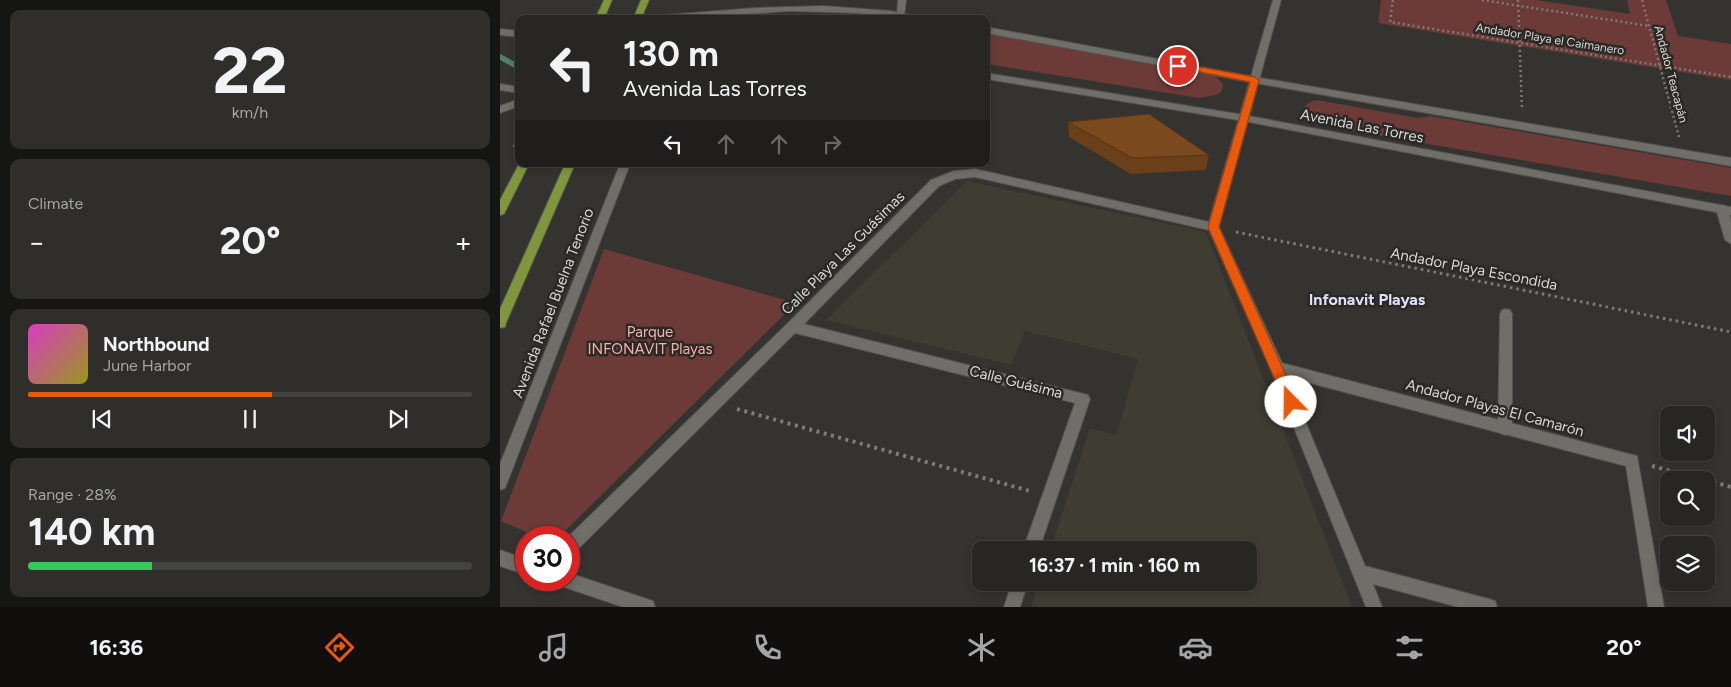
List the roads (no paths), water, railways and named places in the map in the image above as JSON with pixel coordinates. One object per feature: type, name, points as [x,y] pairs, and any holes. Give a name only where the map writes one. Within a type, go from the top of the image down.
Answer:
[{"type":"main road","points":[[601,15],[608,0]]},
{"type":"main road","points":[[639,15],[645,0]]},
{"type":"main road","points":[[500,211],[522,167]]},
{"type":"main road","points":[[500,322],[569,167]]},
{"type":"street","points":[[901,14],[902,0]]},
{"type":"street","points":[[1277,0],[1213,227],[1277,368],[1374,607]]},
{"type":"street","points":[[722,15],[803,10],[906,15]]},
{"type":"street","name":"Avenida Las Torres","points":[[990,31],[1255,80],[1731,162]]},
{"type":"street","points":[[500,32],[515,34]]},
{"type":"street","name":"Avenida Las Torres","points":[[990,77],[1244,118],[1726,210]]},
{"type":"street","points":[[500,87],[515,90]]},
{"type":"street","points":[[500,110],[515,104]]},
{"type":"street","name":"Avenida Rafael Buelna Tenorio","points":[[500,483],[624,167]]},
{"type":"street","name":"Calle Playa Las Guásimas","points":[[580,535],[793,326],[935,183],[950,175],[964,172],[975,173],[1213,227]]},
{"type":"street","points":[[1726,210],[1731,240]]},
{"type":"street","points":[[1505,428],[1506,314]]},
{"type":"street","name":"Calle Guásima","points":[[793,326],[1083,399],[1034,541]]},
{"type":"street","name":"Andador Playas El Camarón","points":[[1277,368],[1632,461],[1656,607]]},
{"type":"street","points":[[500,558],[515,563]]},
{"type":"street","points":[[1361,573],[1490,607]]},
{"type":"street","points":[[580,584],[647,607]]},
{"type":"street","points":[[1012,607],[1017,591]]},
{"type":"waterway","points":[[500,57],[515,65]]},
{"type":"district","name":"Infonavit Playas","points":[[1367,299]]},
{"type":"park label","name":"Parque INFONAVIT Playas","points":[[650,340]]}]
